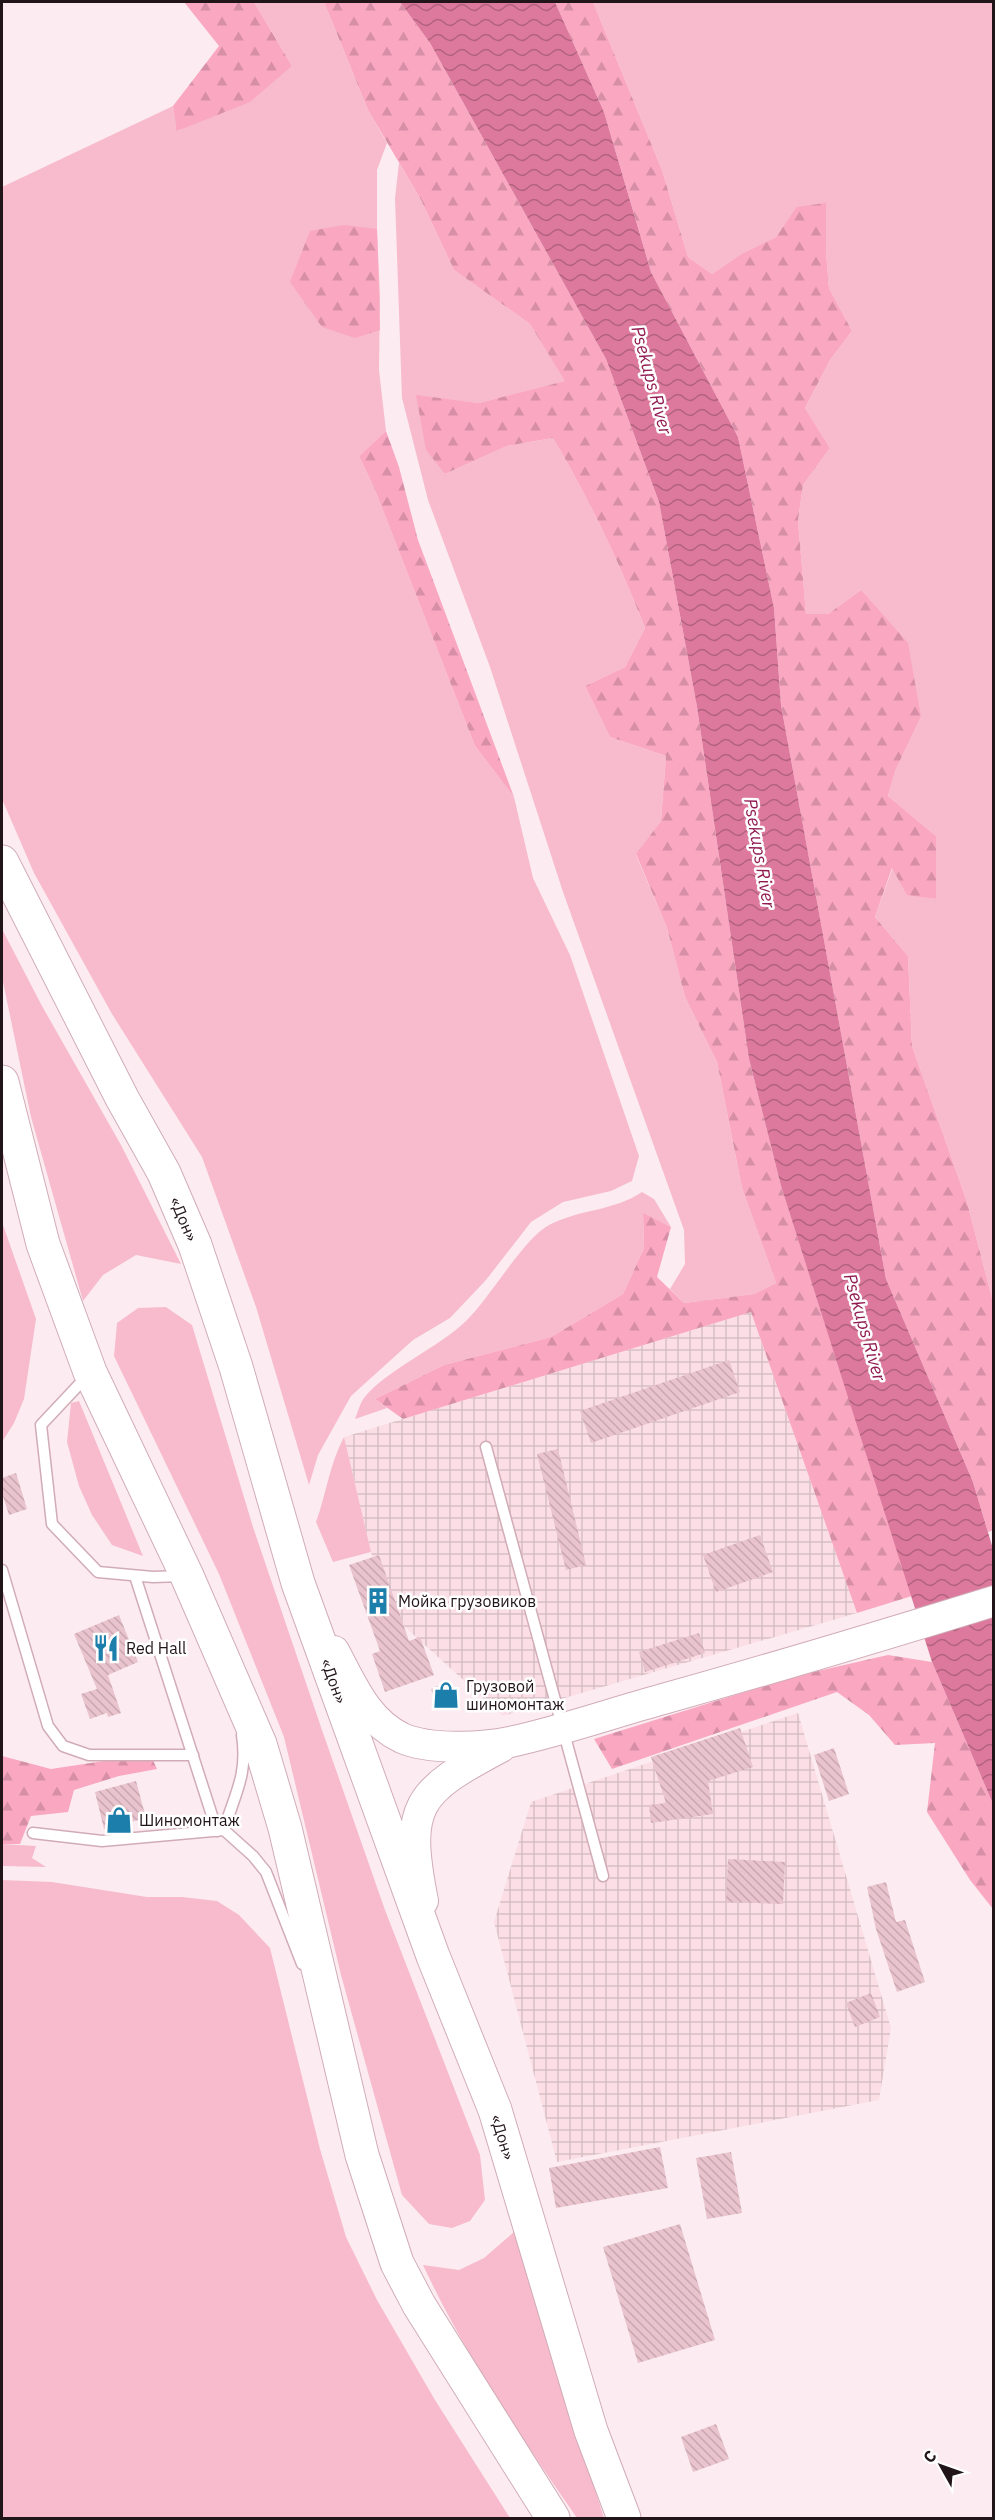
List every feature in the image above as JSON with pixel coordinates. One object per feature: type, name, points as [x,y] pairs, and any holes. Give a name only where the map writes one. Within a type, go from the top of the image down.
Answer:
[{"type":"highway","name":"«Дон»","points":[[2,862],[164,1173],[195,1245],[236,1367],[298,1583],[434,1956],[495,2110],[591,2431],[624,2518]]},
{"type":"highway","points":[[2,1082],[44,1244],[90,1372],[187,1576],[260,1744],[285,1828],[362,2155],[397,2263],[418,2306],[553,2518]]},
{"type":"main road","points":[[298,1583],[362,1703],[382,1725],[418,1744],[473,1746],[508,1742],[563,1727],[851,1646],[993,1601]]},
{"type":"main road","points":[[434,1956],[417,1875],[413,1833],[417,1815],[441,1782],[508,1742]]},
{"type":"lane","points":[[90,1372],[41,1425],[52,1524],[98,1572],[135,1576],[187,1576]]},
{"type":"lane","points":[[486,1447],[603,1876]]},
{"type":"lane","points":[[2,1570],[48,1726],[63,1746],[88,1755],[193,1755]]},
{"type":"lane","points":[[135,1576],[193,1755],[220,1830],[254,1856],[266,1872],[305,1972]]},
{"type":"lane","points":[[212,1633],[242,1733],[245,1756],[244,1773],[220,1830]]},
{"type":"lane","points":[[33,1833],[102,1841],[220,1830]]},
{"type":"lane","points":[[310,1983],[336,2048]]},
{"type":"shaded area","points":[[254,2],[324,2],[368,110],[387,143],[377,170],[379,370],[386,431],[359,456],[375,490],[475,746],[514,797],[533,878],[570,955],[639,1156],[632,1181],[611,1191],[563,1202],[531,1222],[486,1280],[450,1318],[413,1340],[351,1396],[318,1455],[309,1485],[256,1307],[202,1157],[112,1014],[34,873],[2,799],[2,187],[173,106],[178,131],[292,66]]},
{"type":"shaded area","points":[[593,2],[993,2],[993,1302],[967,1202],[912,1046],[908,956],[875,917],[893,867],[907,894],[936,899],[936,836],[888,796],[896,769],[921,717],[861,590],[828,614],[806,615],[798,521],[803,485],[830,448],[805,408],[830,360],[852,331],[829,288],[826,252],[796,207],[776,237],[741,254],[712,274],[688,257],[662,170]]},
{"type":"shaded area","points":[[399,163],[421,200],[454,270],[530,324],[566,381],[479,403],[417,396],[445,474],[507,446],[553,438],[603,531],[645,628],[625,667],[585,686],[610,737],[666,756],[661,821],[636,855],[667,928],[685,997],[717,1062],[742,1188],[776,1283],[754,1294],[684,1303],[670,1289],[685,1264],[684,1230],[563,892],[490,667],[428,500],[402,398],[395,198]]},
{"type":"shaded area","points":[[2,929],[42,1006],[121,1145],[181,1264],[136,1255],[103,1275],[83,1301],[31,1117],[2,977]]},
{"type":"shaded area","points":[[642,1192],[654,1199],[671,1227],[643,1214],[644,1248],[623,1294],[551,1337],[444,1365],[375,1399],[387,1408],[355,1419],[363,1400],[385,1378],[466,1321],[539,1232],[561,1220],[620,1203]]},
{"type":"shaded area","points":[[2,1222],[36,1319],[24,1399],[14,1423],[2,1442]]},
{"type":"shaded area","points":[[166,1307],[192,1325],[253,1527],[322,1730],[385,1910],[480,2155],[485,2200],[470,2221],[452,2228],[429,2224],[402,2195],[341,1975],[284,1737],[219,1574],[114,1356],[117,1323],[138,1308]]},
{"type":"shaded area","points":[[751,1312],[857,1613],[503,1716],[384,1608],[344,1437]]},
{"type":"shaded area","points":[[79,1401],[143,1556],[112,1545],[92,1515],[79,1486],[67,1442],[71,1403]]},
{"type":"shaded area","points":[[344,1437],[371,1552],[333,1562],[316,1522],[335,1457]]},
{"type":"shaded area","points":[[798,1713],[891,2028],[879,2100],[557,2162],[494,1922],[531,1802]]},
{"type":"shaded area","points":[[2,1844],[36,1846],[32,1858],[46,1867],[2,1866]]},
{"type":"shaded area","points":[[2,1880],[52,1882],[147,1897],[182,1897],[217,1901],[239,1915],[270,1948],[320,2149],[346,2237],[377,2300],[435,2400],[510,2518],[2,2518]]},
{"type":"shaded area","points":[[514,2232],[604,2518],[577,2518],[475,2363],[423,2265],[459,2270],[484,2258]]},
{"type":"green space","points":[[184,2],[254,2],[292,66],[250,102],[177,131],[173,106],[219,46]]},
{"type":"green space","points":[[324,2],[400,2],[430,43],[606,359],[659,502],[697,707],[749,1059],[781,1186],[912,1596],[857,1613],[751,1312],[403,1419],[375,1399],[444,1365],[551,1337],[623,1294],[644,1248],[643,1213],[671,1227],[657,1277],[684,1303],[754,1294],[776,1283],[742,1188],[717,1062],[685,997],[667,928],[636,854],[661,821],[666,756],[610,737],[585,686],[625,667],[645,628],[635,603],[591,507],[553,438],[507,446],[445,474],[426,450],[416,395],[479,403],[565,381],[530,324],[454,270],[421,200],[368,110]]},
{"type":"green space","points":[[555,2],[593,2],[662,170],[688,257],[712,274],[741,254],[776,237],[796,207],[826,203],[829,288],[852,331],[830,360],[805,408],[830,448],[803,485],[798,521],[806,614],[828,614],[861,590],[908,643],[921,717],[896,769],[888,796],[936,836],[936,899],[907,895],[892,868],[875,917],[908,956],[912,1046],[967,1202],[993,1302],[994,1530],[988,1532],[973,1482],[886,1279],[781,705],[774,608],[738,437],[651,272],[604,112]]},
{"type":"green space","points":[[344,225],[377,229],[380,330],[355,338],[322,327],[290,282],[310,231]]},
{"type":"green space","points":[[386,431],[399,467],[418,540],[514,797],[475,746],[375,490],[359,456]]},
{"type":"green space","points":[[888,1655],[932,1662],[993,1804],[993,1909],[970,1880],[927,1812],[935,1743],[895,1745],[869,1715],[837,1692],[612,1769],[594,1739],[796,1676]]},
{"type":"green space","points":[[150,1754],[157,1769],[119,1776],[74,1790],[68,1812],[31,1816],[20,1844],[2,1844],[2,1756],[51,1769]]},
{"type":"water","name":"Psekups River","points":[[400,2],[555,2],[604,112],[651,272],[738,437],[774,608],[781,705],[886,1279],[973,1482],[993,1549],[993,1804],[932,1662],[781,1186],[749,1059],[697,707],[659,502],[606,359],[430,43]]},
{"type":"building","points":[[729,1360],[740,1392],[591,1443],[580,1411]]},
{"type":"building","points":[[558,1449],[586,1565],[566,1570],[537,1454]]},
{"type":"building","points":[[16,1473],[27,1509],[9,1515],[2,1493],[2,1478]]},
{"type":"building","points":[[760,1535],[773,1572],[716,1592],[703,1555]]},
{"type":"building","name":"Мойка грузовиков","points":[[379,1555],[409,1641],[420,1637],[434,1675],[385,1692],[372,1654],[380,1651],[349,1565]]},
{"type":"building","name":"Red Hall","points":[[119,1615],[138,1662],[108,1675],[121,1713],[108,1717],[107,1713],[90,1719],[81,1694],[97,1689],[74,1634]]},
{"type":"building","points":[[699,1633],[705,1653],[645,1672],[639,1652]]},
{"type":"building","points":[[447,1682],[454,1699],[438,1706],[431,1689]]},
{"type":"building","points":[[740,1728],[753,1767],[708,1781],[713,1814],[651,1823],[649,1805],[666,1803],[651,1757]]},
{"type":"building","points":[[834,1748],[849,1794],[829,1801],[814,1755]]},
{"type":"building","points":[[136,1781],[146,1818],[104,1829],[95,1792]]},
{"type":"building","points":[[728,1859],[785,1862],[783,1904],[726,1902]]},
{"type":"building","points":[[886,1882],[896,1922],[905,1920],[925,1982],[897,1992],[876,1929],[867,1887]]},
{"type":"building","points":[[871,1993],[880,2017],[855,2027],[846,2003]]},
{"type":"building","points":[[660,2147],[668,2188],[556,2208],[549,2168]]},
{"type":"building","points":[[731,2152],[742,2213],[707,2219],[696,2158]]},
{"type":"building","points":[[680,2224],[715,2340],[638,2363],[603,2247]]},
{"type":"building","points":[[716,2424],[729,2459],[693,2472],[681,2437]]},
{"type":"place","name":"Мойка грузовиков","points":[[378,1601]]},
{"type":"place","name":"Red Hall","points":[[106,1648]]},
{"type":"place","name":"Грузовой шиномонтаж","points":[[446,1695]]},
{"type":"place","name":"Шиномонтаж","points":[[119,1820]]}]
